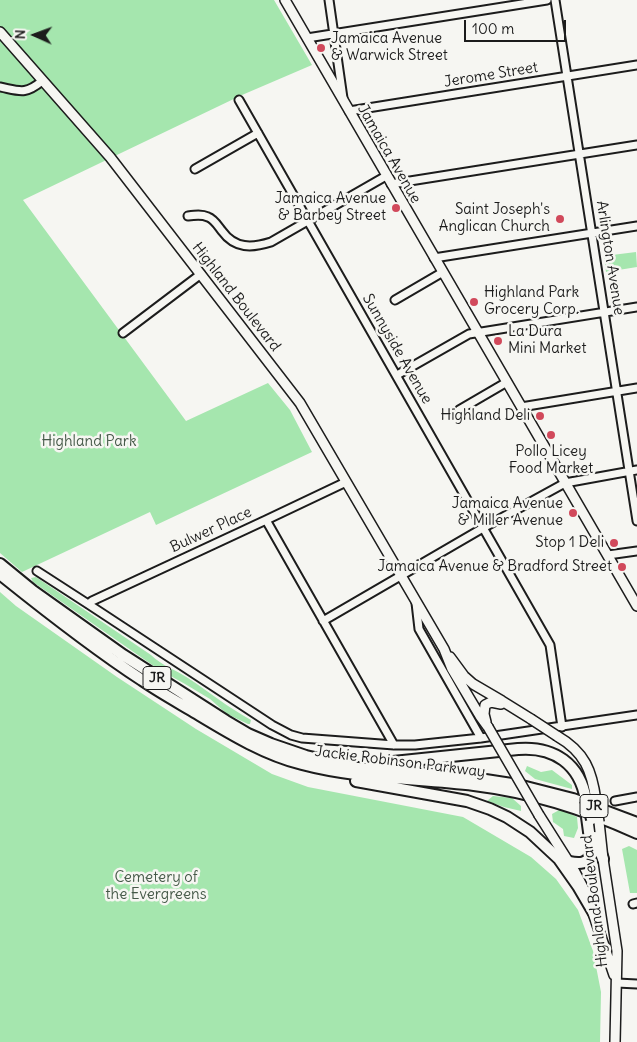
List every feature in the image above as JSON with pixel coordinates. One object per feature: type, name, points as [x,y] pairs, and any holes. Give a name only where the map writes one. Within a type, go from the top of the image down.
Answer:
[{"type":"highway","name":"Jackie Robinson Parkway","points":[[0,564],[32,591],[123,655],[226,721],[271,744],[327,766],[466,777],[518,785],[573,799],[637,823]]},
{"type":"highway","name":"Jackie Robinson Parkway","points":[[0,574],[33,601],[142,680],[231,734],[288,760],[374,776],[475,785],[524,794],[610,820],[637,832]]},
{"type":"highway","points":[[327,766],[376,764],[535,748],[553,754],[562,759],[589,788],[586,800],[603,859]]},
{"type":"highway","points":[[327,766],[348,779],[467,801],[507,817],[530,832],[559,859],[595,915]]},
{"type":"highway","points":[[569,862],[581,863],[587,861],[592,854],[596,837]]},
{"type":"main road","name":"Jamaica Avenue","points":[[285,0],[637,605]]},
{"type":"main road","name":"Highland Boulevard","points":[[0,32],[110,157],[300,403],[416,603],[444,649],[464,676],[473,684],[572,746],[582,757],[588,767],[596,837]]},
{"type":"main road","name":"Highland Boulevard","points":[[444,649],[452,670],[488,726],[539,815],[581,882],[595,915],[617,983]]},
{"type":"main road","points":[[488,726],[484,711],[485,706],[489,703],[496,702],[515,710]]},
{"type":"main road","name":"Highland Boulevard","points":[[603,859],[617,951],[616,1041]]},
{"type":"street","points":[[328,0],[346,107]]},
{"type":"street","points":[[306,38],[547,0]]},
{"type":"street","name":"Arlington Avenue","points":[[555,0],[617,391],[633,470],[637,521]]},
{"type":"street","name":"Jerome Street","points":[[346,107],[637,65]]},
{"type":"street","points":[[0,87],[20,92],[30,90],[42,81]]},
{"type":"street","name":"Sunnyside Avenue","points":[[239,100],[550,645],[562,727]]},
{"type":"street","points":[[195,169],[258,133]]},
{"type":"street","points":[[188,216],[211,218],[225,236],[235,242],[252,247],[271,242],[389,180],[637,145]]},
{"type":"street","points":[[434,258],[637,226]]},
{"type":"street","points":[[396,300],[443,272]]},
{"type":"street","points":[[123,333],[201,274]]},
{"type":"street","points":[[396,375],[469,334],[637,307]]},
{"type":"street","points":[[459,410],[507,382]]},
{"type":"street","points":[[521,407],[637,388]]},
{"type":"street","points":[[323,621],[483,528],[566,483],[633,470]]},
{"type":"street","name":"Bulwer Place","points":[[88,604],[346,482]]},
{"type":"street","points":[[266,520],[394,745]]},
{"type":"street","points":[[608,555],[637,551]]},
{"type":"street","name":"Jackie Robinson Parkway","points":[[37,571],[272,725],[291,735],[302,738],[415,745],[481,738],[637,715]]},
{"type":"street","name":"Highland Boulevard","points":[[416,603],[419,629],[481,738]]},
{"type":"street","points":[[615,801],[637,797]]},
{"type":"street","points":[[617,983],[637,984]]},
{"type":"green space","name":"Highland Park","points":[[0,0],[274,0],[312,65],[242,95],[23,200],[186,421],[268,383],[290,410],[312,452],[156,525],[150,512],[22,572],[0,553]]},
{"type":"green space","points":[[636,252],[637,267],[606,272],[604,256]]},
{"type":"green space","points":[[36,577],[160,662],[188,678],[251,720],[250,724],[227,714],[210,699],[158,669],[33,582],[31,578]]},
{"type":"green space","name":"Cemetery of the Evergreens","points":[[0,592],[16,606],[117,677],[196,729],[272,774],[308,787],[463,817],[531,857],[556,879],[578,910],[593,951],[601,992],[600,1042],[0,1042]]},
{"type":"green space","points":[[527,766],[541,772],[552,770],[572,785],[572,789],[535,779],[525,771]]},
{"type":"green space","points":[[493,796],[512,798],[521,806],[521,811],[487,801]]},
{"type":"green space","points":[[561,809],[577,817],[578,828],[574,838],[564,836],[563,829],[553,822],[552,814]]},
{"type":"green space","points":[[629,846],[637,850],[637,893],[630,893],[622,849]]},
{"type":"place","name":"Jamaica Avenue & Warwick Street","points":[[321,48]]},
{"type":"place","name":"Jamaica Avenue & Barbey Street","points":[[396,208]]},
{"type":"place","name":"Saint Joseph's Anglican Church","points":[[560,219]]},
{"type":"place","name":"Highland Park Grocery Corp.","points":[[474,302]]},
{"type":"place","name":"La Dura Mini Market","points":[[498,341]]},
{"type":"place","name":"Highland Deli","points":[[540,416]]},
{"type":"place","name":"Pollo Licey Food Market","points":[[551,435]]},
{"type":"place","name":"Jamaica Avenue & Miller Avenue","points":[[573,513]]},
{"type":"place","name":"Stop 1 Deli","points":[[614,543]]},
{"type":"place","name":"Jamaica Avenue & Bradford Street","points":[[622,567]]}]
